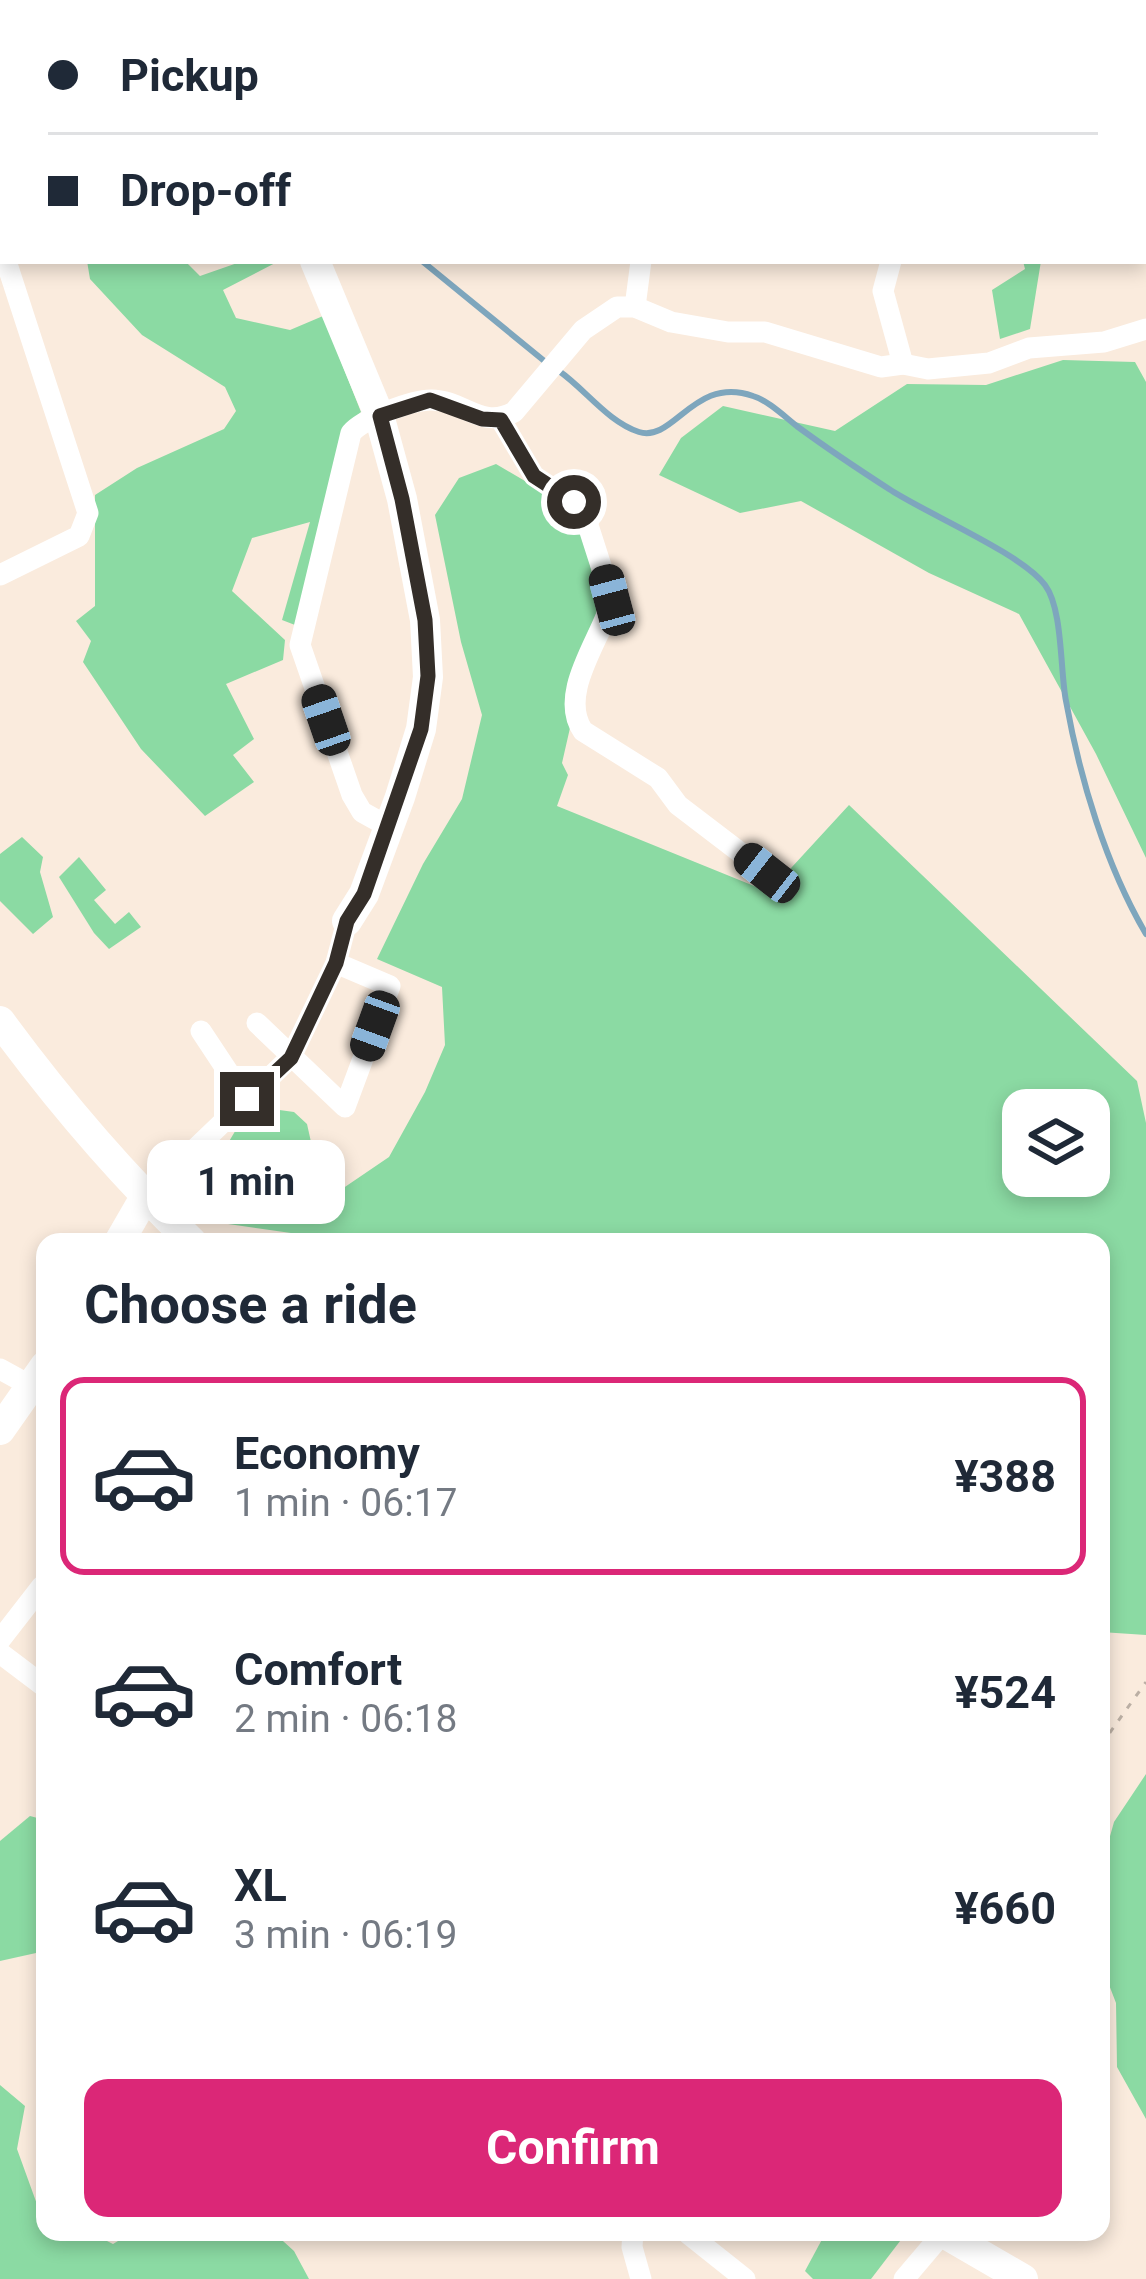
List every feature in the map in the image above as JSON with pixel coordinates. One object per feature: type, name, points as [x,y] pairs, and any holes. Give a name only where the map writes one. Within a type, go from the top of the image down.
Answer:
[{"type":"street","points":[[0,574],[80,536],[88,513],[6,264]]},
{"type":"street","points":[[124,1233],[146,1197],[291,1058],[336,963],[347,921],[364,894],[421,729],[428,676],[422,600],[402,499],[380,416],[316,264]]},
{"type":"street","points":[[635,307],[641,264]]},
{"type":"street","points":[[889,264],[883,291],[903,364]]},
{"type":"street","points":[[389,826],[362,812],[352,795],[299,645],[351,434],[359,424],[430,400],[482,419],[501,420],[514,412],[603,313],[635,307],[671,322],[728,332],[765,332],[881,367],[903,364],[928,369],[989,363],[1029,348],[1104,342],[1146,329]]},
{"type":"street","points":[[501,420],[534,476],[574,502],[586,516],[612,600],[585,664],[575,719],[583,731],[658,778],[679,805],[767,873]]},
{"type":"street","points":[[257,1023],[345,1107],[390,986],[336,963]]},
{"type":"street","points":[[0,1021],[48,1086],[183,1233]]},
{"type":"street","points":[[201,1030],[247,1099]]},
{"type":"street","points":[[0,1369],[36,1376]]},
{"type":"street","points":[[0,1430],[36,1379]]},
{"type":"street","points":[[0,1640],[36,1594]]},
{"type":"street","points":[[0,1653],[36,1680]]},
{"type":"street","points":[[632,2241],[641,2279]]},
{"type":"street","points":[[697,2241],[745,2279]]},
{"type":"street","points":[[904,2279],[935,2241]]},
{"type":"street","points":[[958,2241],[1023,2279]]},
{"type":"path","points":[[1110,1732],[1146,1682]]},
{"type":"green space","points":[[88,264],[188,264],[200,276],[234,264],[273,264],[223,290],[236,318],[290,330],[323,316],[361,412],[346,427],[295,625],[282,620],[310,522],[252,538],[232,591],[285,640],[283,660],[226,684],[254,739],[233,755],[254,782],[205,816],[141,749],[83,662],[91,641],[76,621],[95,606],[95,495],[137,468],[224,429],[236,411],[225,387],[142,335],[90,279]]},
{"type":"green space","points":[[1024,264],[1041,264],[1030,329],[1000,339],[992,290],[1025,269]]},
{"type":"green space","points":[[1063,360],[1135,362],[1146,382],[1146,858],[1096,754],[1019,614],[929,573],[801,501],[740,513],[659,475],[681,438],[723,406],[835,431],[907,384],[986,385]]},
{"type":"green space","points":[[496,464],[542,491],[580,524],[599,601],[562,763],[568,775],[557,806],[769,892],[849,805],[1137,1081],[1146,1123],[1146,1635],[1110,1633],[1110,1233],[291,1233],[207,1221],[189,1209],[250,1106],[294,1112],[307,1124],[317,1169],[339,1191],[389,1157],[425,1092],[445,1045],[442,987],[377,959],[423,864],[462,799],[482,715],[461,642],[435,515],[459,478]]},
{"type":"green space","points":[[22,837],[43,857],[40,872],[53,917],[33,934],[0,901],[0,854]]},
{"type":"green space","points":[[79,857],[106,890],[94,900],[115,924],[129,912],[141,927],[109,949],[59,877]]},
{"type":"green space","points":[[1146,1774],[1146,2119],[1117,2067],[1116,2003],[1110,1987],[1110,1836],[1114,1822]]},
{"type":"green space","points":[[30,1816],[36,1818],[36,1953],[0,1961],[0,1841]]},
{"type":"green space","points":[[0,2085],[25,2106],[17,2149],[36,2201],[36,2241],[283,2241],[309,2279],[0,2279]]},
{"type":"green space","points":[[821,2241],[900,2241],[871,2279],[813,2279],[805,2271]]},
{"type":"waterway","points":[[426,264],[548,364]]},
{"type":"waterway","points":[[559,371],[607,413],[639,432],[663,428],[715,394],[733,392],[759,398],[889,489],[1033,573],[1045,585],[1055,609],[1066,701],[1096,821],[1146,934]]},
{"type":"route","points":[[247,1099],[291,1058],[336,963],[339,942],[364,894],[421,729],[428,676],[425,620],[402,499],[380,416],[430,400],[482,419],[501,420],[534,476],[574,502]]}]
